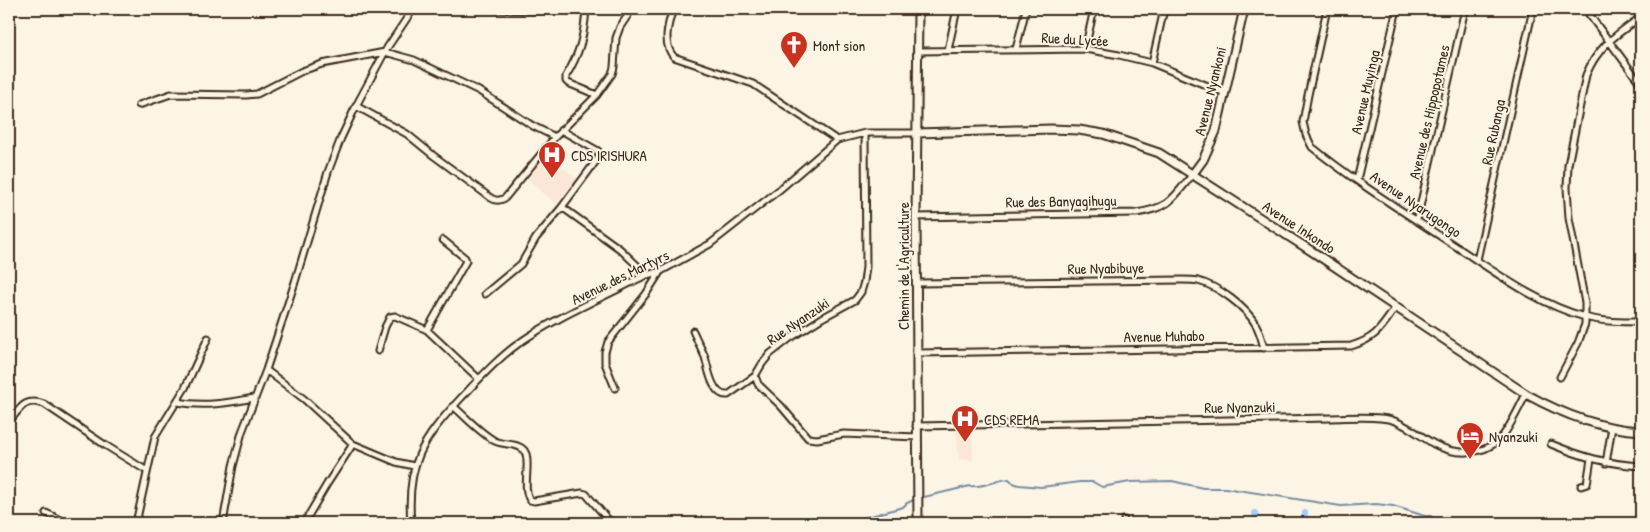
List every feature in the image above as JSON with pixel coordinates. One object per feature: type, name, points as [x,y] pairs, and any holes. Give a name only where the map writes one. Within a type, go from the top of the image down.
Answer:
[{"type":"street","points":[[222,523],[242,432],[266,370],[295,282],[325,179],[356,106],[385,52],[413,9]]},
{"type":"street","points":[[494,9],[586,10],[582,41],[576,58],[566,76],[566,81],[597,95]]},
{"type":"street","points":[[356,106],[407,134],[434,156],[496,200],[505,198],[561,130],[597,95],[612,74],[616,38],[620,27],[632,9]]},
{"type":"street","points":[[673,9],[667,36],[667,46],[669,52],[674,57],[753,84],[836,140]]},
{"type":"street","name":"Chemin de l'Agriculture","points":[[918,9],[916,217],[918,523]]},
{"type":"street","points":[[948,50],[957,9]]},
{"type":"street","points":[[1016,49],[1026,9]]},
{"type":"street","points":[[1085,49],[1094,9]]},
{"type":"street","points":[[1152,63],[1164,9]]},
{"type":"street","name":"Avenue Nyankoni","points":[[1192,175],[1203,160],[1216,131],[1244,9]]},
{"type":"street","name":"Avenue Nyarugongo","points":[[1327,9],[1308,95],[1304,129],[1312,148],[1477,260],[1548,303],[1586,317],[1641,322]]},
{"type":"street","name":"Avenue Muyinga","points":[[1357,180],[1397,9]]},
{"type":"street","name":"Avenue des Hippopotames","points":[[1417,220],[1465,9]]},
{"type":"street","name":"Rue Rubanga","points":[[1477,260],[1533,9]]},
{"type":"street","points":[[1584,9],[1641,84]]},
{"type":"street","points":[[1560,377],[1582,333],[1586,317],[1582,282],[1569,218],[1567,188],[1568,165],[1586,75],[1591,62],[1608,41],[1641,17]]},
{"type":"street","name":"Rue du Lycée","points":[[917,51],[1085,49],[1152,63],[1225,93]]},
{"type":"street","points":[[139,105],[171,94],[257,94],[302,70],[385,52],[414,60],[479,91],[533,126],[555,137]]},
{"type":"street","name":"Avenue Inkondo","points":[[917,133],[1050,129],[1080,130],[1103,134],[1158,153],[1526,394],[1560,411],[1612,428],[1641,431]]},
{"type":"street","points":[[486,294],[521,264],[536,238],[562,207],[599,156],[598,151],[561,130]]},
{"type":"street","name":"Avenue des Martyrs","points":[[411,523],[410,507],[414,466],[418,453],[426,439],[453,406],[479,379],[522,341],[647,275],[661,271],[710,244],[779,190],[836,140],[866,133],[917,133]]},
{"type":"street","name":"Rue Nyanzuki","points":[[755,376],[770,354],[789,339],[854,300],[861,292],[866,267],[866,133]]},
{"type":"street","name":"Rue des Banyagihugu","points":[[916,217],[1154,210],[1166,205],[1192,175]]},
{"type":"street","points":[[562,207],[620,249],[647,275]]},
{"type":"street","points":[[427,330],[466,261],[465,258],[443,240]]},
{"type":"street","points":[[615,388],[606,363],[605,352],[608,342],[646,294],[661,271]]},
{"type":"street","name":"Rue Nyabibuye","points":[[916,284],[1018,281],[1198,281],[1233,299],[1245,310],[1257,326],[1264,348]]},
{"type":"street","name":"Avenue Muhabo","points":[[916,353],[1351,346],[1365,342],[1376,334],[1396,308]]},
{"type":"street","points":[[378,351],[390,317],[399,317],[427,330],[479,379]]},
{"type":"street","points":[[692,331],[704,355],[709,377],[720,394],[723,396],[728,395],[755,376],[758,384],[781,406],[808,438],[817,439],[844,434],[916,437]]},
{"type":"street","points":[[136,523],[155,437],[166,416],[185,388],[208,338]]},
{"type":"street","points":[[266,370],[304,399],[354,444],[396,462],[414,466]]},
{"type":"street","name":"Rue Nyanzuki","points":[[916,426],[1378,418],[1389,419],[1405,425],[1436,445],[1458,453],[1473,452],[1499,440],[1526,394]]},
{"type":"street","points":[[176,402],[201,405],[221,404],[254,398]]},
{"type":"street","points":[[9,422],[24,404],[37,402],[44,404],[147,471]]},
{"type":"street","points":[[453,406],[495,440],[523,449],[526,455],[527,493],[530,500],[586,494],[610,523]]},
{"type":"street","points":[[1606,463],[1612,428]]},
{"type":"street","points":[[304,523],[354,444]]},
{"type":"street","points":[[1551,444],[1606,463],[1641,466]]},
{"type":"street","points":[[1582,486],[1587,484],[1591,459]]},
{"type":"street","points":[[46,513],[68,523]]},
{"type":"shaded area","name":"CDS IRISHURA","points":[[547,155],[577,179],[556,204],[528,180]]},
{"type":"shaded area","name":"CDS REMA","points":[[972,426],[973,460],[959,459],[956,427]]},
{"type":"waterway","points":[[920,498],[1009,479],[1019,485],[1041,487],[1080,482],[1093,482],[1102,487],[1130,482],[1172,481],[1203,488],[1225,488],[1341,506],[1376,504],[1393,506],[1425,516],[1431,516],[1435,523]]},
{"type":"waterway","points":[[851,523],[903,507],[916,499]]},
{"type":"waterway","points":[[1255,513],[1256,523]]},
{"type":"waterway","points":[[1304,523],[1305,513]]},
{"type":"place","name":"Mont sion","points":[[794,69]]},
{"type":"place","name":"CDS IRISHURA","points":[[552,179]]},
{"type":"place","name":"CDS REMA","points":[[965,443]]},
{"type":"place","name":"Nyanzuki","points":[[1470,460]]}]
